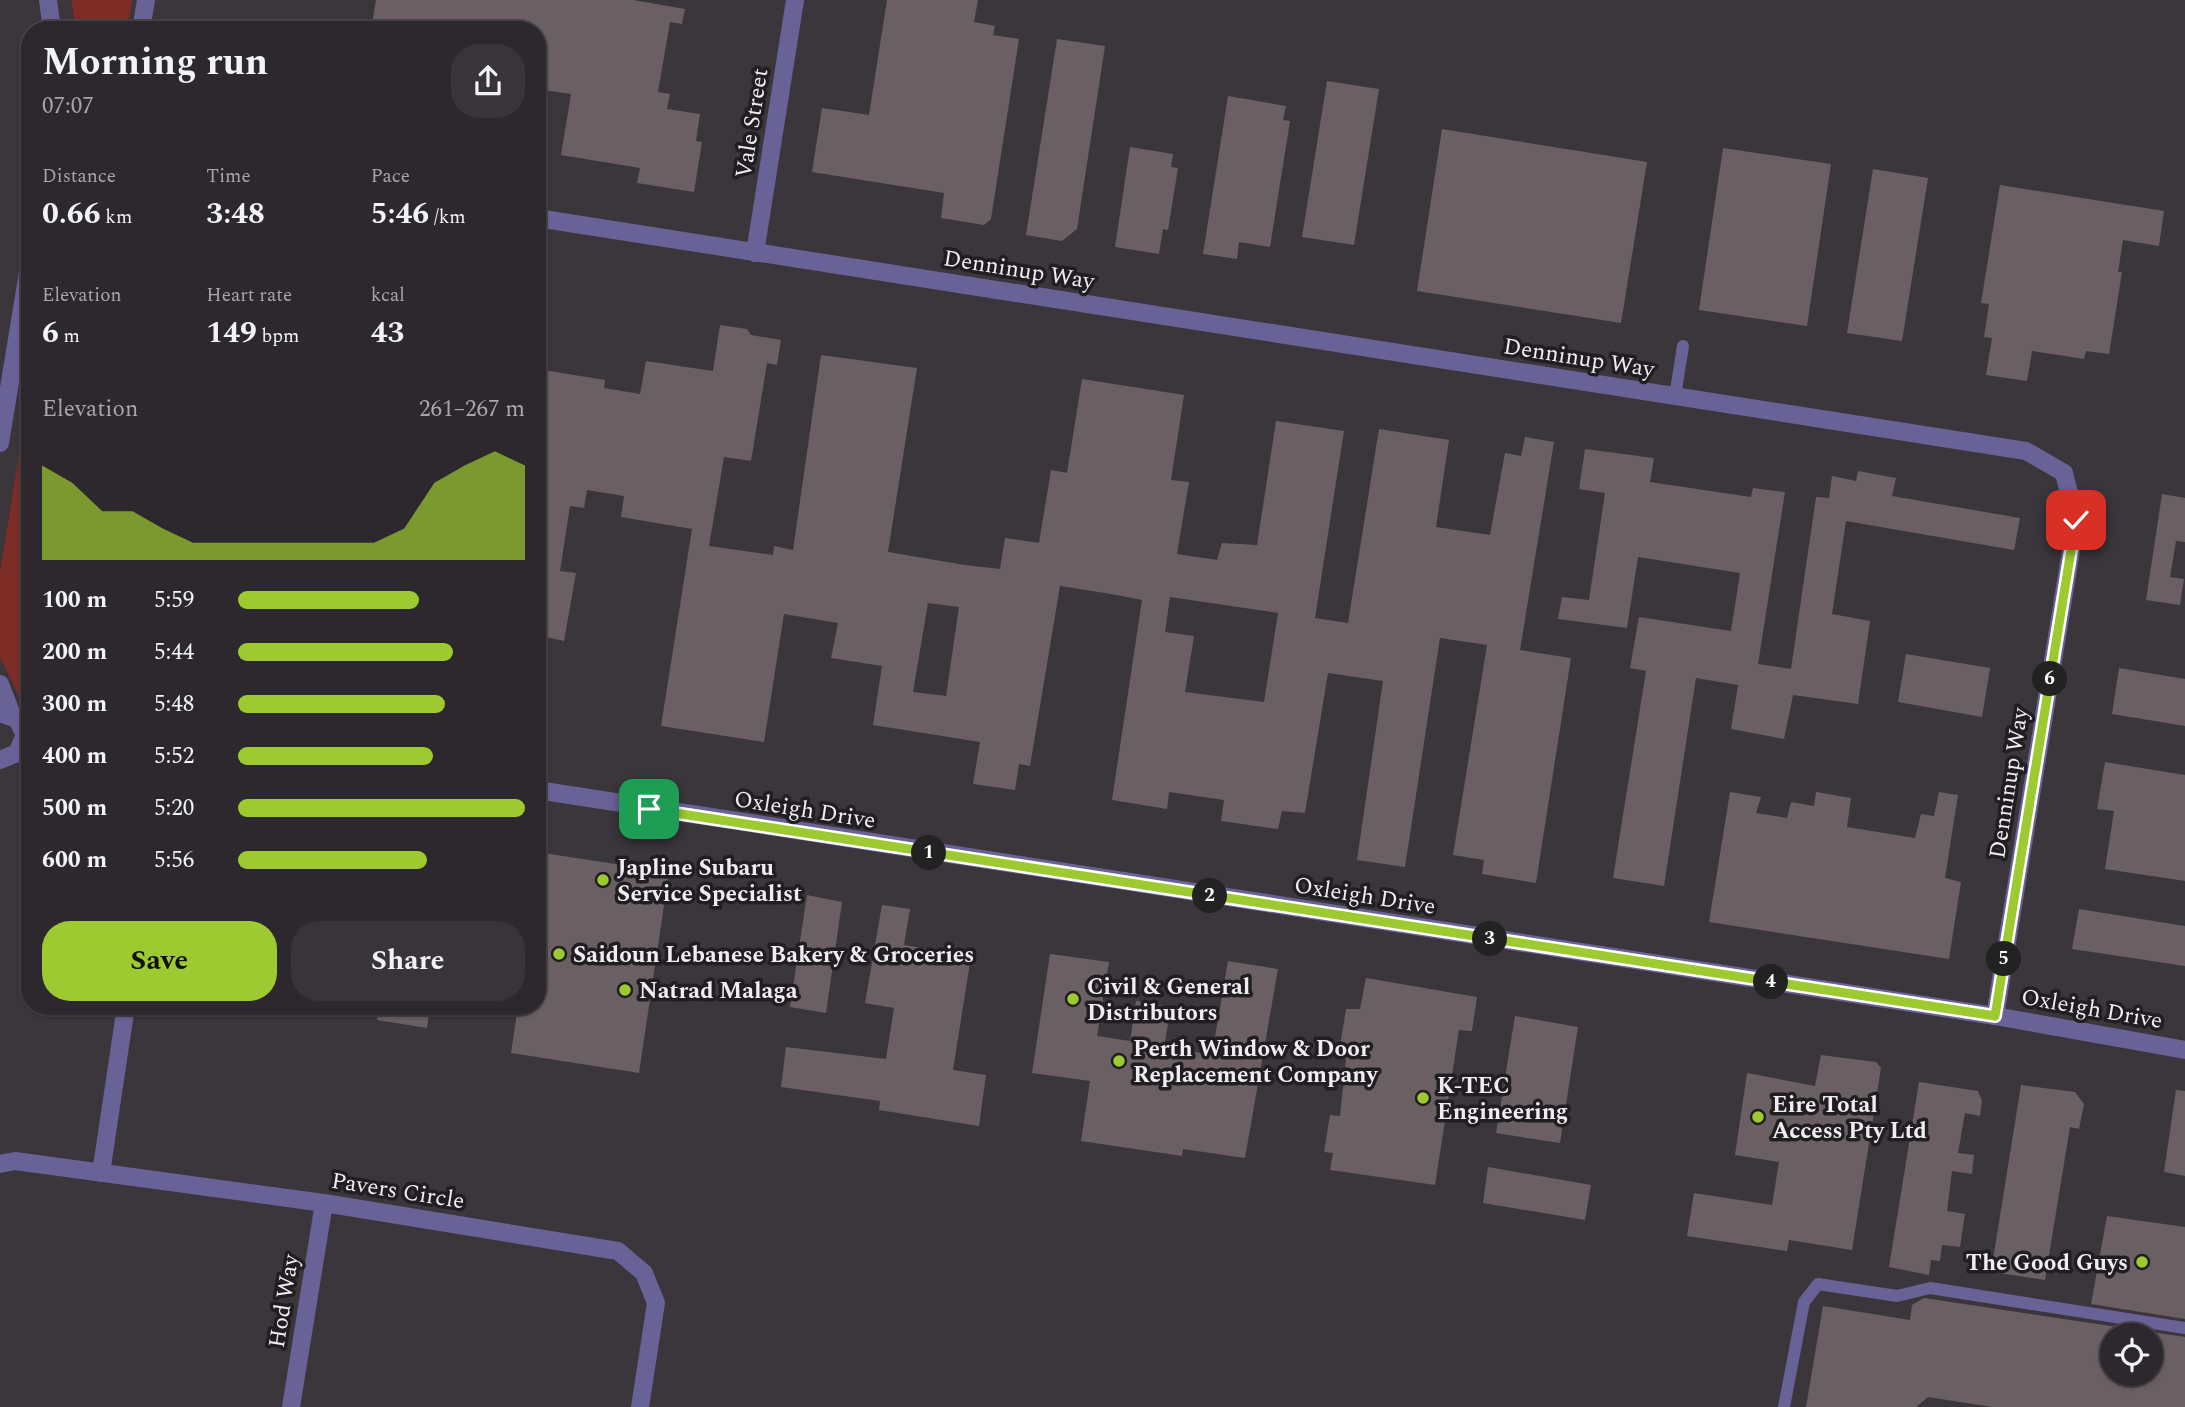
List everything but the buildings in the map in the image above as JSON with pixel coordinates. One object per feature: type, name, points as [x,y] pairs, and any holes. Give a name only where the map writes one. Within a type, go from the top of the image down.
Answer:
[{"type":"street","points":[[48,0],[51,21]]},
{"type":"street","points":[[142,21],[146,0]]},
{"type":"street","name":"Vale Street","points":[[755,253],[795,0]]},
{"type":"street","name":"Denninup Way","points":[[546,219],[2026,451],[2064,473],[2076,520],[1995,1016]]},
{"type":"street","points":[[0,443],[21,315]]},
{"type":"street","points":[[0,684],[16,723]]},
{"type":"street","name":"Oxleigh Drive","points":[[546,791],[1995,1016],[2185,1050]]},
{"type":"street","points":[[101,1172],[125,1015]]},
{"type":"street","name":"Pavers Circle","points":[[0,1164],[15,1161],[324,1203],[618,1251],[643,1273],[656,1303],[640,1407]]},
{"type":"street","name":"Hod Way","points":[[290,1407],[324,1203]]},
{"type":"lane","points":[[1675,396],[1683,346]]},
{"type":"lane","points":[[1784,1407],[1804,1302],[1818,1284],[1897,1296],[1930,1288],[2185,1328]]},
{"type":"shaded area","points":[[71,0],[132,0],[129,21],[74,21]]},
{"type":"shaded area","points":[[21,442],[21,700],[0,657],[0,572]]},
{"type":"place","name":"Japline Subaru Service Specialist","points":[[603,880]]},
{"type":"place","name":"Saidoun Lebanese Bakery & Groceries","points":[[559,954]]},
{"type":"place","name":"Natrad Malaga","points":[[625,990]]},
{"type":"place","name":"Civil & General Distributors","points":[[1073,999]]},
{"type":"place","name":"Perth Window & Door Replacement Company","points":[[1119,1061]]},
{"type":"place","name":"K-TEC Engineering","points":[[1423,1098]]},
{"type":"place","name":"Eire Total Access Pty Ltd","points":[[1758,1117]]},
{"type":"place","name":"The Good Guys","points":[[2142,1262]]},
{"type":"route","points":[[649,809],[1995,1016],[2076,520]]}]
